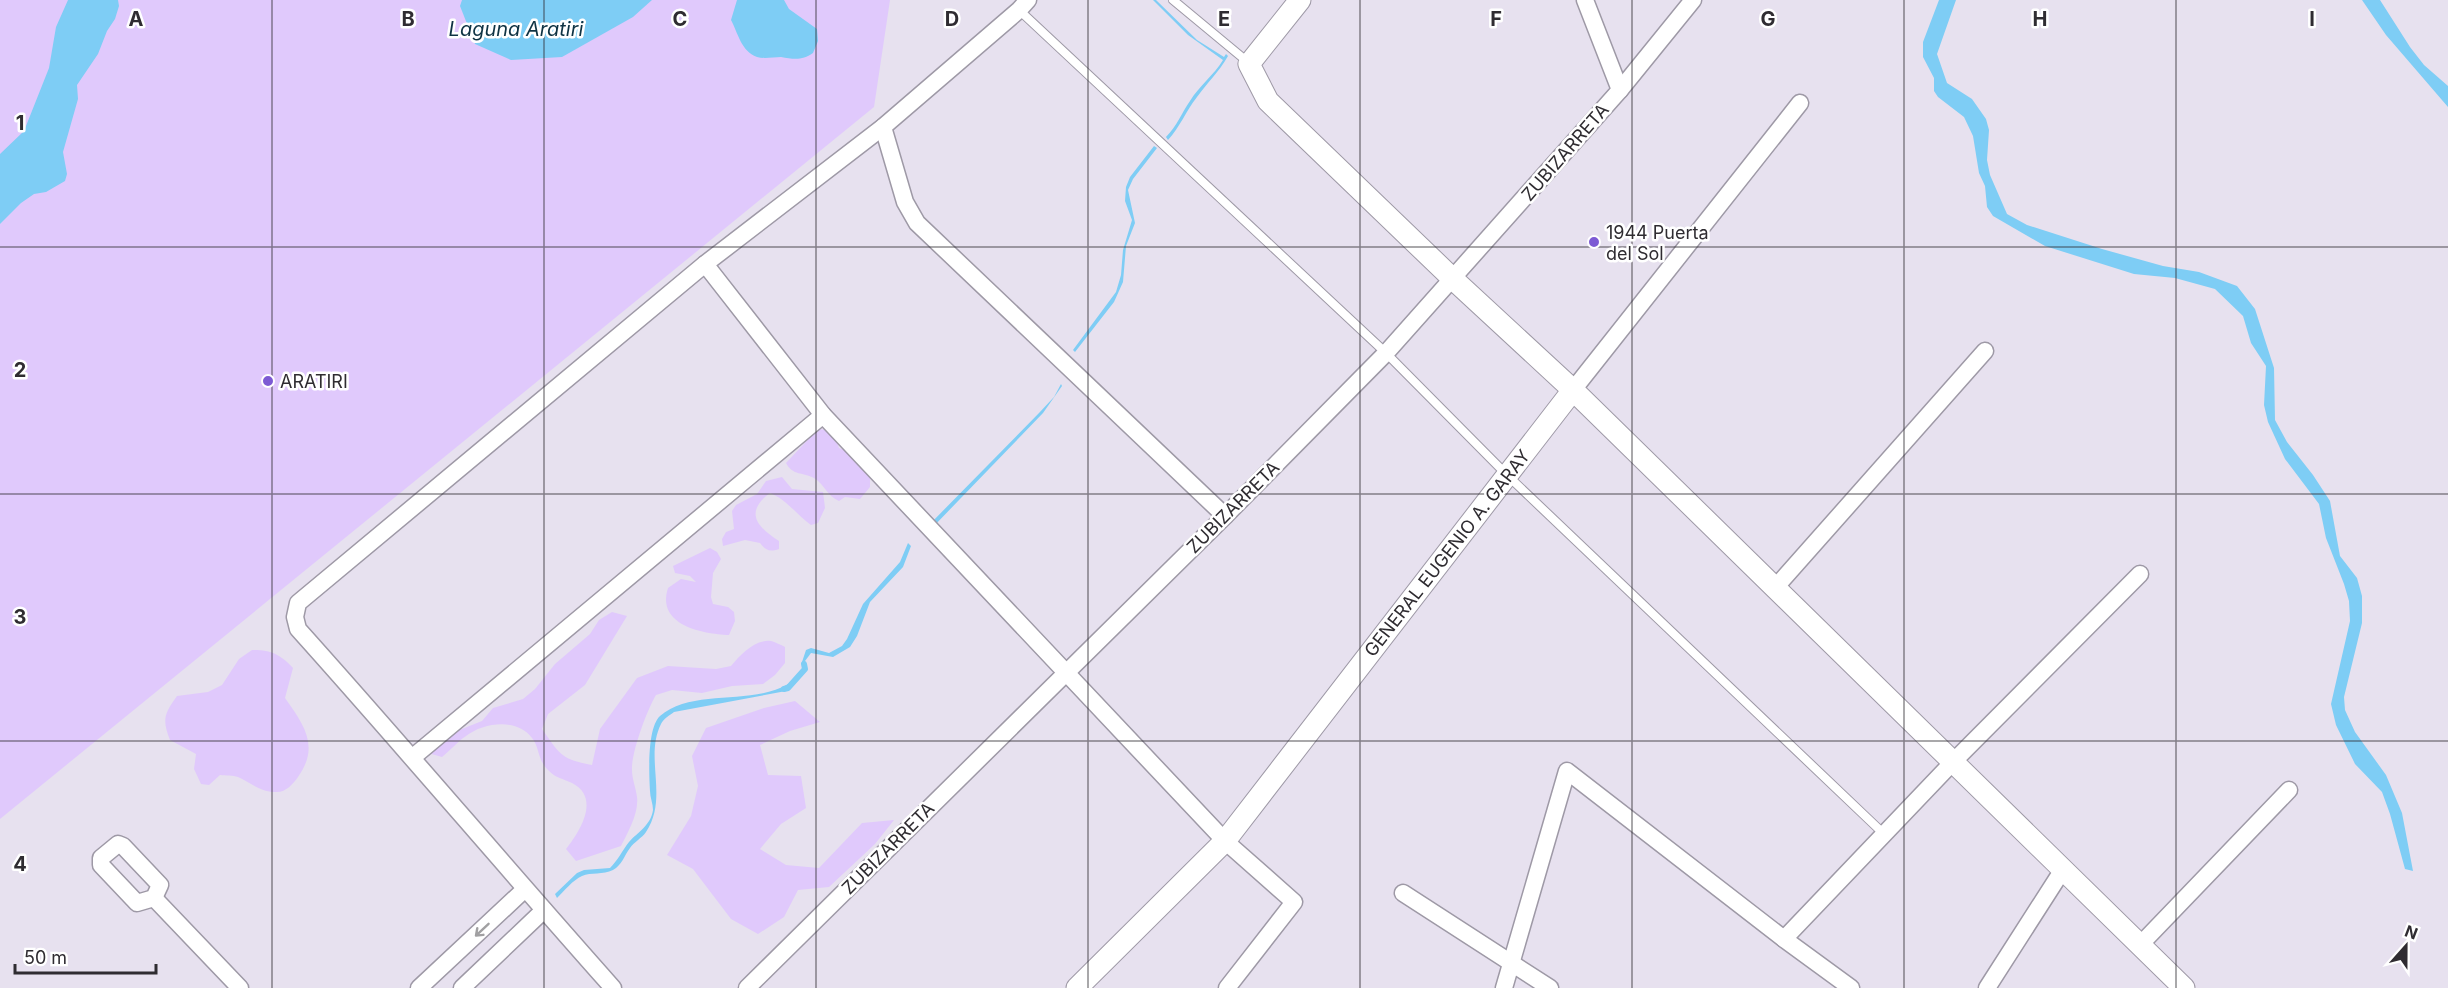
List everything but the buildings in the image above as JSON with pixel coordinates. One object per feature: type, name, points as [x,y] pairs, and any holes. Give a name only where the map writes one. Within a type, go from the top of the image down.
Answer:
[{"type":"street","points":[[1299,0],[1250,64],[1268,101],[1454,280],[1573,390],[2184,988]]},
{"type":"street","points":[[1585,0],[1620,90]]},
{"type":"street","name":"ZUBIZARRETA","points":[[747,988],[1225,516],[1386,353],[1454,280],[1620,90],[1693,0]]},
{"type":"street","points":[[613,988],[525,890],[413,757],[298,629],[295,617],[298,603],[705,264],[883,127],[1024,5]]},
{"type":"street","name":"GENERAL EUGENIO A. GARAY","points":[[1077,988],[1225,841],[1573,390],[1800,103]]},
{"type":"street","points":[[883,127],[905,202],[917,224],[1225,516]]},
{"type":"street","points":[[705,264],[823,415],[1225,841],[1294,902],[1227,988]]},
{"type":"street","points":[[1774,588],[1985,351]]},
{"type":"street","points":[[413,757],[823,415]]},
{"type":"street","points":[[1784,939],[1952,763],[2140,574]]},
{"type":"street","points":[[1504,988],[1567,771],[1851,988]]},
{"type":"street","points":[[2139,946],[2289,790]]},
{"type":"street","points":[[1987,988],[2062,871]]},
{"type":"street","points":[[419,988],[525,890]]},
{"type":"street","points":[[1402,893],[1550,988]]},
{"type":"street","points":[[154,898],[240,988]]},
{"type":"street","points":[[462,988],[544,910]]},
{"type":"lane","points":[[1173,0],[1250,64]]},
{"type":"lane","points":[[1024,5],[1386,353],[1507,475],[1884,834]]},
{"type":"shaded area","name":"ARATIRI","points":[[0,0],[890,0],[874,107],[0,819]]},
{"type":"shaded area","points":[[818,429],[827,430],[839,448],[856,454],[870,472],[870,487],[860,499],[845,497],[839,501],[814,478],[795,472],[786,463]]},
{"type":"shaded area","points":[[782,477],[792,489],[823,492],[825,508],[818,523],[811,525],[786,503],[770,493],[757,507],[756,519],[779,541],[779,549],[768,550],[760,543],[745,540],[723,546],[722,539],[726,532],[734,529],[732,511],[736,505],[757,494],[766,481]]},
{"type":"shaded area","points":[[710,548],[717,552],[721,559],[713,573],[711,597],[713,604],[728,607],[734,612],[735,621],[729,635],[706,632],[684,625],[669,611],[666,601],[668,588],[681,579],[696,582],[690,576],[675,573],[673,566]]},
{"type":"shaded area","points":[[612,612],[627,616],[585,685],[548,714],[542,729],[557,750],[573,760],[592,765],[600,729],[637,678],[668,666],[716,669],[731,666],[748,649],[765,641],[773,641],[785,647],[785,663],[763,684],[732,686],[702,693],[672,690],[656,695],[644,721],[634,753],[632,773],[637,803],[635,816],[627,835],[621,846],[576,861],[566,849],[582,824],[587,806],[585,797],[581,789],[548,770],[542,762],[535,742],[526,732],[510,725],[491,725],[473,731],[442,757],[428,753],[452,733],[482,721],[493,708],[523,699],[535,689],[555,664],[590,634],[599,620]]},
{"type":"shaded area","points":[[252,650],[275,654],[293,668],[285,698],[303,727],[309,746],[305,766],[292,785],[280,792],[266,791],[232,776],[220,775],[209,785],[201,784],[194,769],[196,754],[170,740],[165,722],[169,708],[177,696],[208,692],[222,685],[239,659]]},
{"type":"shaded area","points":[[795,701],[820,722],[790,731],[760,745],[768,775],[801,776],[806,808],[781,824],[760,849],[786,865],[819,868],[862,823],[894,820],[875,844],[829,887],[798,890],[784,917],[758,934],[731,919],[693,869],[667,855],[691,816],[698,786],[692,756],[706,728],[764,708]]},
{"type":"water","points":[[68,0],[118,0],[119,6],[98,54],[77,85],[78,99],[63,152],[67,174],[65,181],[46,192],[34,194],[21,203],[0,224],[0,154],[24,131],[49,68],[56,27]]},
{"type":"water","name":"Laguna Aratiri","points":[[462,0],[652,0],[633,17],[562,57],[511,60],[475,44],[460,6]]},
{"type":"water","points":[[737,0],[784,0],[789,9],[817,29],[818,41],[813,53],[797,59],[760,58],[747,51],[731,20]]},
{"type":"water","points":[[1153,0],[1156,0],[1197,40],[1224,57],[1226,54],[1228,56],[1168,140],[1166,137],[1194,96],[1223,60],[1188,35]]},
{"type":"water","points":[[1939,0],[1956,0],[1937,54],[1947,83],[1972,99],[1986,119],[1989,130],[1987,160],[1990,175],[2007,214],[2027,225],[2102,249],[2163,266],[2199,272],[2237,286],[2255,309],[2274,368],[2275,420],[2287,442],[2330,501],[2340,556],[2357,578],[2362,596],[2362,623],[2344,697],[2345,710],[2355,732],[2386,775],[2402,813],[2413,871],[2405,869],[2382,792],[2355,764],[2336,725],[2331,704],[2350,621],[2349,601],[2326,538],[2319,504],[2285,459],[2268,422],[2264,405],[2266,366],[2251,343],[2243,316],[2215,289],[2175,278],[2134,274],[2045,246],[1993,216],[1987,207],[1985,186],[1979,173],[1973,136],[1964,117],[1938,97],[1934,91],[1934,78],[1923,57],[1923,42]]},
{"type":"water","points":[[2362,0],[2380,0],[2424,65],[2448,86],[2448,107],[2386,35]]},
{"type":"water","points":[[1154,146],[1157,148],[1133,179],[1128,190],[1135,223],[1126,246],[1123,282],[1114,302],[1075,352],[1073,350],[1116,292],[1121,275],[1123,250],[1132,220],[1125,201],[1126,187],[1130,177]]},
{"type":"water","points":[[1061,384],[1062,386],[1043,413],[932,528],[929,525],[1054,397]]},
{"type":"water","points":[[908,543],[911,546],[903,567],[870,602],[857,636],[850,647],[833,657],[811,653],[805,661],[806,672],[803,670],[802,662],[806,650],[811,648],[829,653],[842,646],[863,604],[900,562]]},
{"type":"water","points":[[788,684],[791,688],[786,691],[674,712],[665,719],[656,737],[656,805],[653,819],[646,832],[616,868],[582,876],[557,898],[555,894],[577,873],[584,870],[610,868],[629,842],[650,820],[653,810],[649,774],[651,741],[653,730],[660,716],[673,707],[688,702],[757,694],[773,691]]},
{"type":"waterway","points":[[784,689],[788,688],[805,669],[804,664]]},
{"type":"place","name":"1944 Puerta del Sol","points":[[1594,242]]},
{"type":"place","name":"ARATIRI","points":[[268,381]]}]
